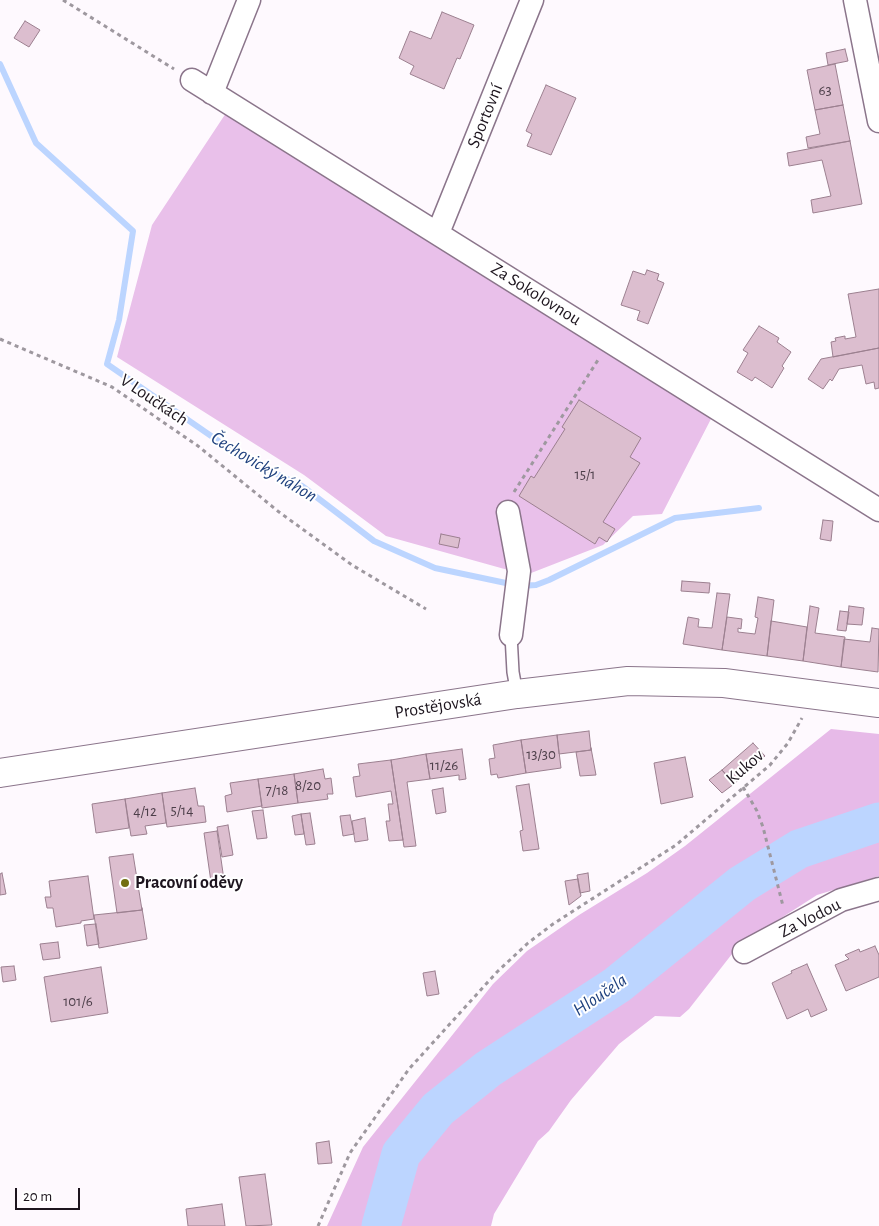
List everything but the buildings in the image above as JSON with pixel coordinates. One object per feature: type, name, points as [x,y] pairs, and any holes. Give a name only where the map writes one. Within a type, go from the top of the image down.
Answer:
[{"type":"main road","name":"Prostějovská","points":[[0,772],[517,694],[628,681],[724,683],[879,703]]},
{"type":"street","points":[[212,92],[249,0]]},
{"type":"street","name":"Sportovní","points":[[438,233],[532,0]]},
{"type":"street","points":[[855,0],[879,121]]},
{"type":"street","name":"Za Sokolovnou","points":[[192,80],[879,510]]},
{"type":"street","points":[[508,512],[519,571],[511,634]]},
{"type":"street","name":"Za Vodou","points":[[744,952],[841,900],[879,889]]},
{"type":"lane","points":[[511,634],[513,672],[517,694]]},
{"type":"path","points":[[63,0],[192,80]]},
{"type":"path","name":"V Loučkách","points":[[0,339],[112,387],[198,446],[279,512],[352,565],[426,610]]},
{"type":"path","points":[[508,512],[513,494],[610,341]]},
{"type":"path","name":"Kukov","points":[[318,1226],[350,1153],[409,1069],[497,972],[528,943],[553,924],[676,845],[770,766],[788,743],[805,712],[809,694]]},
{"type":"path","points":[[743,787],[757,811],[780,890]]},
{"type":"shaded area","points":[[226,113],[712,417],[662,514],[633,516],[603,545],[526,575],[386,536],[304,475],[117,357],[152,225]]},
{"type":"shaded area","points":[[831,729],[879,734],[879,876],[817,895],[739,945],[689,1009],[680,1017],[655,1016],[619,1044],[571,1100],[549,1131],[538,1141],[494,1214],[491,1226],[327,1226],[363,1147],[493,984],[527,951],[685,846]]},
{"type":"waterway","name":"Čechovický náhon","points":[[0,64],[36,143],[133,231],[119,320],[107,364],[243,458],[302,486],[374,541],[435,568],[520,586],[536,585],[675,518],[759,508]]},
{"type":"waterway","name":"Hloučela","points":[[381,1226],[401,1154],[438,1109],[488,1069],[617,985],[742,884],[799,849],[879,822]]},
{"type":"place","name":"Pracovní oděvy","points":[[125,883]]}]
